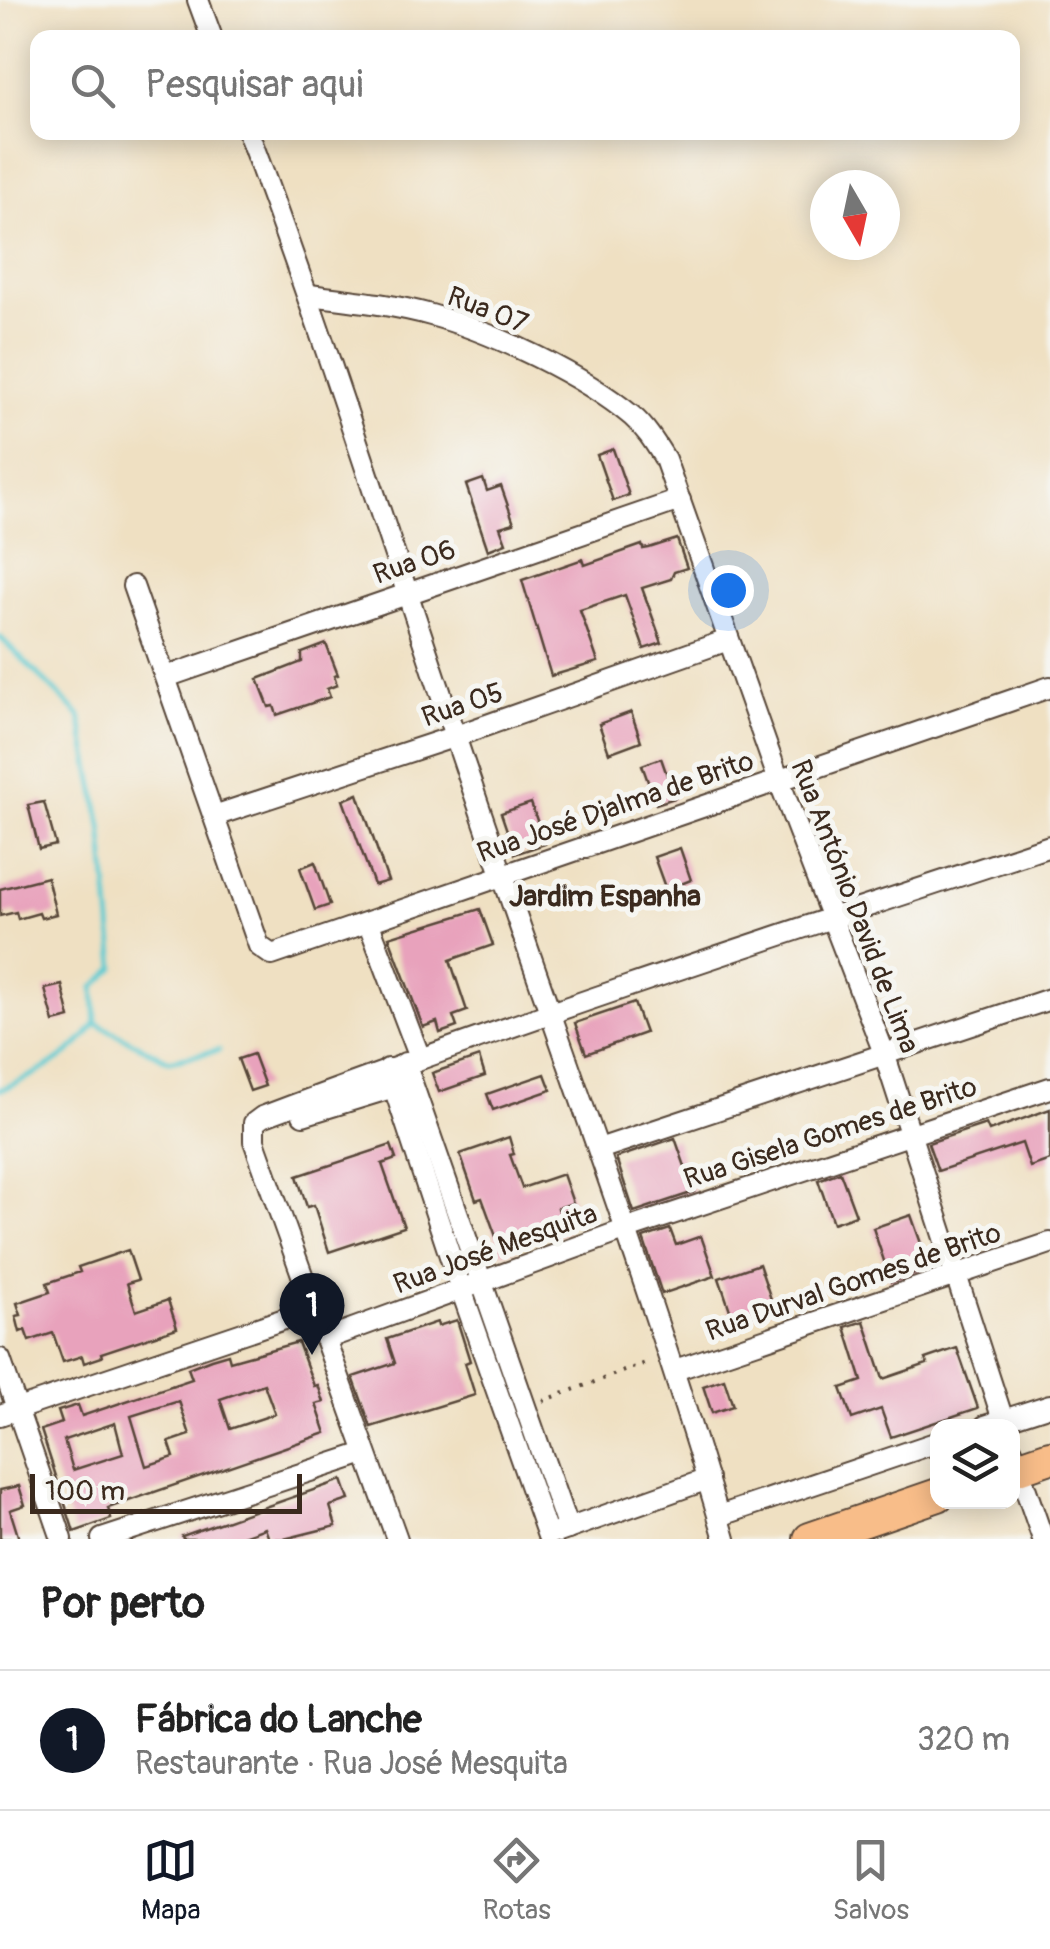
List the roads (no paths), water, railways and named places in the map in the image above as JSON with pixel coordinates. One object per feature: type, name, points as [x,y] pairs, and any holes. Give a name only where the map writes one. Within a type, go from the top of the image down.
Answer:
[{"type":"main road","points":[[1020,1461],[1050,1457]]},
{"type":"main road","points":[[810,1539],[930,1498]]},
{"type":"street","points":[[198,0],[209,30]]},
{"type":"street","points":[[251,140],[309,294],[502,875],[600,1149],[672,1362],[725,1539]]},
{"type":"street","name":"Rua 07","points":[[309,294],[434,316],[490,336],[538,358],[632,416]]},
{"type":"street","name":"Rua António David de Lima","points":[[632,416],[650,434],[665,459],[778,778],[884,1053],[956,1276],[995,1419]]},
{"type":"street","name":"Rua 06","points":[[166,677],[680,500]]},
{"type":"street","points":[[133,586],[214,816]]},
{"type":"street","name":"Rua 05","points":[[214,816],[728,640]]},
{"type":"street","name":"Rua José Djalma de Brito","points":[[214,816],[259,946],[267,954],[278,954],[778,778],[1050,688]]},
{"type":"street","points":[[397,1539],[254,1141],[252,1129],[262,1117],[404,1072],[551,1012],[1050,846]]},
{"type":"street","points":[[369,924],[461,1289],[552,1535]]},
{"type":"street","points":[[600,1149],[1050,999]]},
{"type":"street","points":[[404,1072],[525,1408],[552,1535]]},
{"type":"street","name":"Rua Gisela Gomes de Brito","points":[[627,1229],[1050,1088]]},
{"type":"street","name":"Rua José Mesquita","points":[[325,1339],[627,1229]]},
{"type":"street","name":"Rua Durval Gomes de Brito","points":[[672,1362],[1050,1244]]},
{"type":"street","points":[[9,1412],[314,1309]]},
{"type":"street","points":[[0,1359],[9,1412],[62,1539]]},
{"type":"street","points":[[1013,1419],[1050,1405]]},
{"type":"street","points":[[719,1516],[930,1445]]},
{"type":"street","points":[[102,1539],[365,1452]]},
{"type":"street","points":[[1020,1477],[1044,1539]]},
{"type":"street","points":[[552,1535],[708,1479]]},
{"type":"waterway","points":[[0,637],[80,716],[102,826],[115,968],[94,987],[96,1023],[169,1061],[219,1050]]},
{"type":"waterway","points":[[0,1090],[65,1055],[96,1023]]},
{"type":"place","name":"Fábrica do Lanche","points":[[312,1355]]},
{"type":"district","name":"Jardim Espanha","points":[[605,896]]}]
